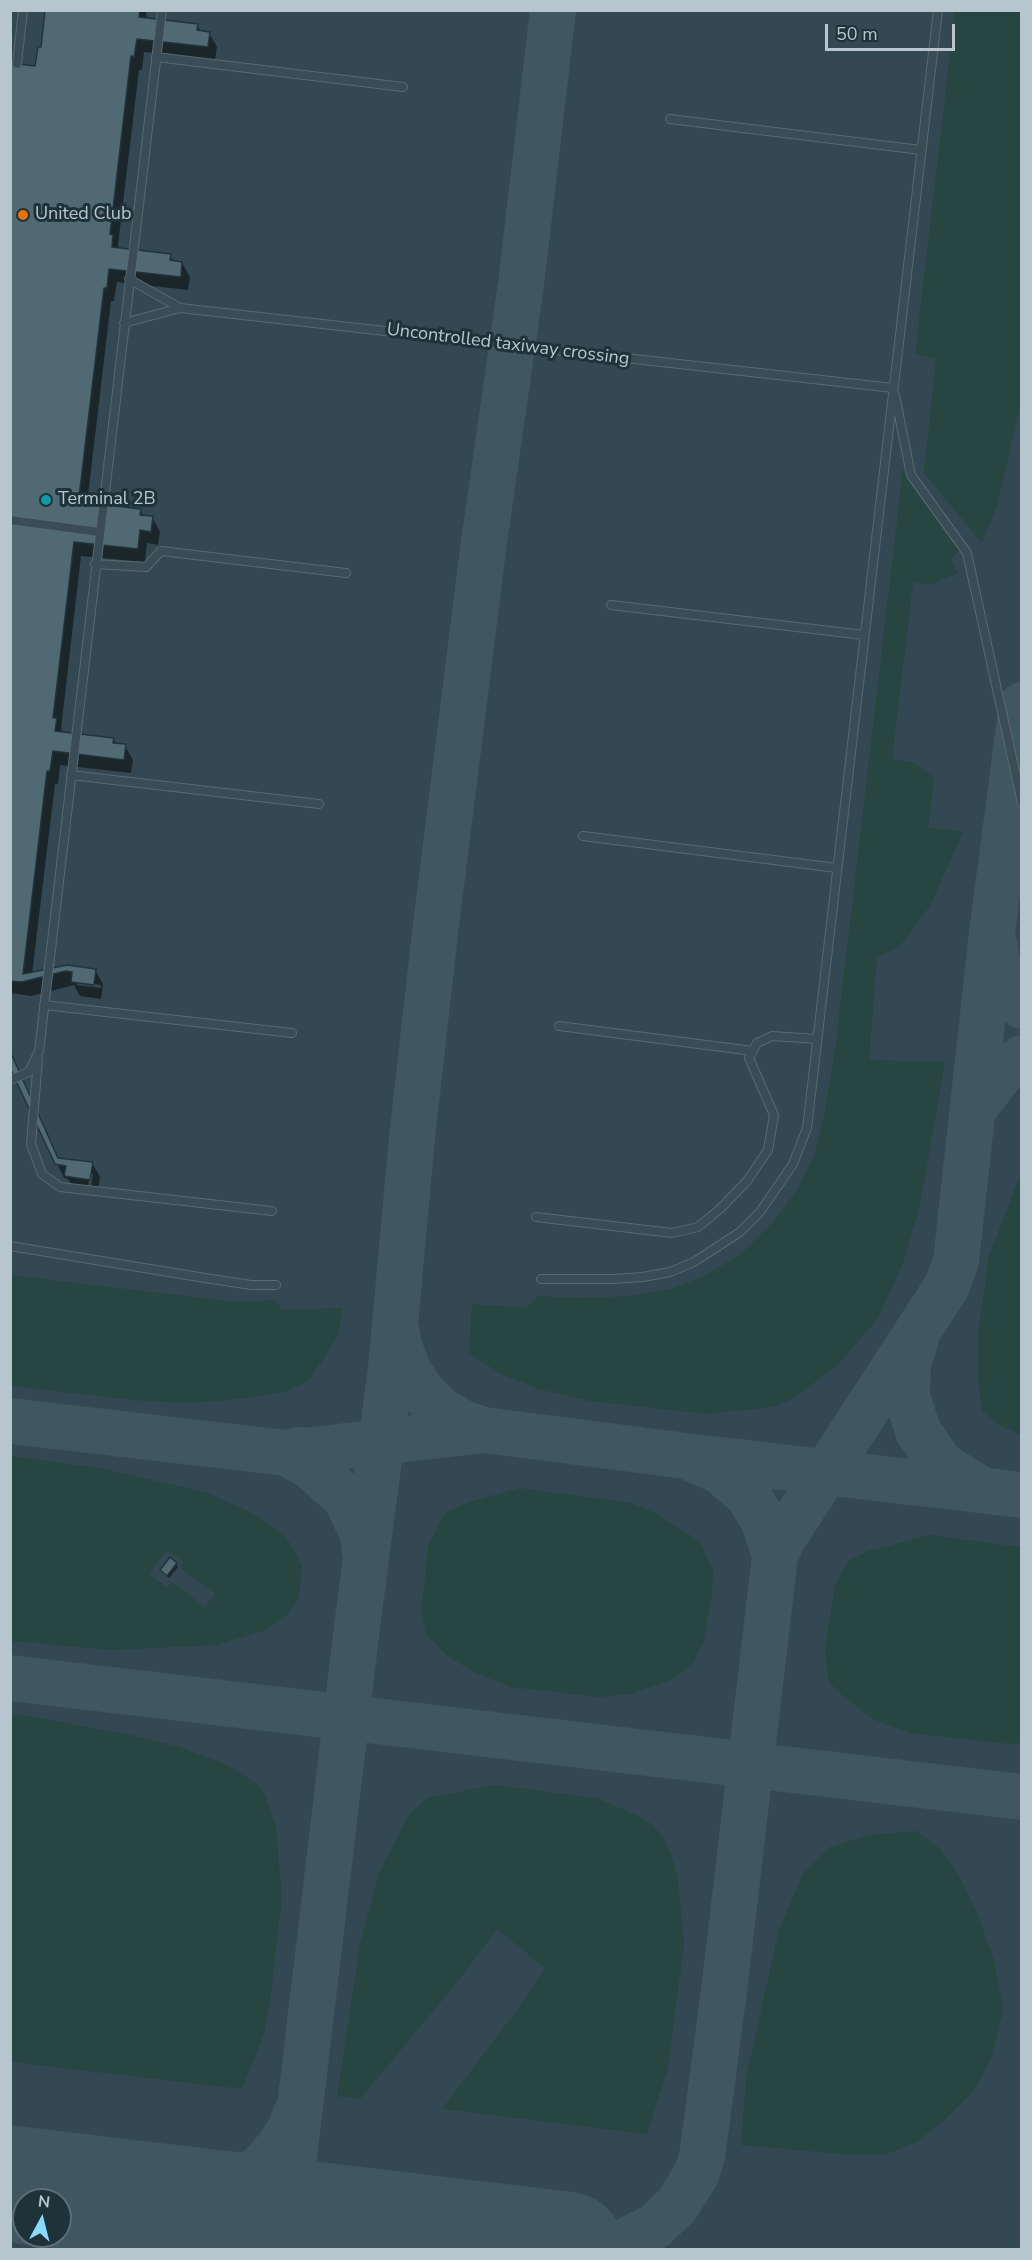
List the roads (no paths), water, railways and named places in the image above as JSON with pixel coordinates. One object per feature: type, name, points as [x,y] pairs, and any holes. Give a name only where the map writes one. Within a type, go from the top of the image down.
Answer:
[{"type":"lane","points":[[17,64],[23,10]]},
{"type":"lane","points":[[162,10],[44,1005],[31,1144],[42,1174],[60,1188],[272,1211]]},
{"type":"lane","points":[[541,1279],[614,1280],[643,1277],[670,1272],[694,1262],[740,1232],[760,1212],[793,1164],[807,1128],[938,10]]},
{"type":"lane","points":[[156,57],[403,87]]},
{"type":"lane","points":[[670,119],[921,150]]},
{"type":"lane","points":[[129,279],[180,308]]},
{"type":"lane","points":[[124,323],[180,308]]},
{"type":"lane","name":"Uncontrolled taxiway crossing","points":[[180,308],[893,388]]},
{"type":"lane","points":[[893,388],[911,475],[967,553],[1022,803]]},
{"type":"lane","points":[[10,520],[99,532]]},
{"type":"lane","points":[[95,564],[146,567],[161,551],[346,573]]},
{"type":"lane","points":[[611,605],[864,635]]},
{"type":"lane","points":[[71,776],[319,804]]},
{"type":"lane","points":[[583,836],[837,868]]},
{"type":"lane","points":[[44,1005],[292,1033]]},
{"type":"lane","points":[[559,1026],[753,1051]]},
{"type":"lane","points":[[536,1217],[672,1233],[698,1227],[721,1208],[747,1181],[768,1150],[774,1115],[749,1059],[757,1043],[772,1036],[817,1039]]},
{"type":"lane","points":[[10,1080],[29,1072],[39,1051]]},
{"type":"lane","points":[[10,1246],[251,1285],[276,1285]]},
{"type":"place","name":"United Club","points":[[23,215]]},
{"type":"place","name":"Terminal 2B","points":[[46,500]]}]
